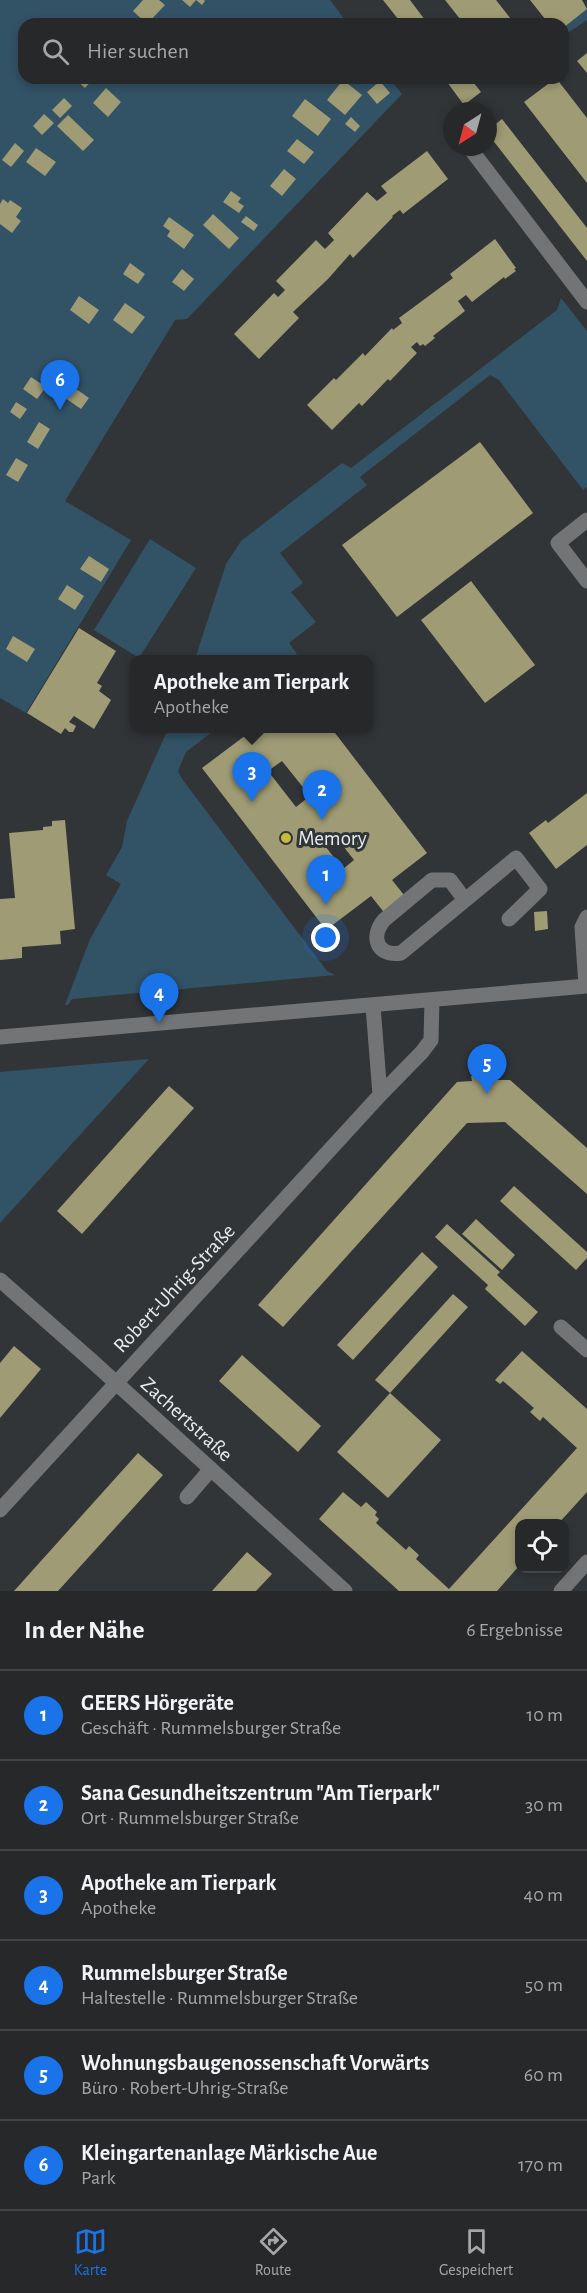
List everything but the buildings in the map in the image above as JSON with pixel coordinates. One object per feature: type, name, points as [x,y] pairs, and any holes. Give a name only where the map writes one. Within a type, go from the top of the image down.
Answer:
[{"type":"street","points":[[476,156],[587,302]]},
{"type":"street","points":[[587,520],[558,543],[587,581]]},
{"type":"street","points":[[465,900],[450,880],[432,880],[384,920],[377,928],[376,941],[382,950],[390,955],[400,953],[465,900],[516,858],[540,889],[509,920]]},
{"type":"street","points":[[0,1037],[587,986],[582,927],[587,916]]},
{"type":"street","name":"Robert-Uhrig-Straße","points":[[0,1510],[422,1052],[431,1040],[432,1000]]},
{"type":"street","points":[[373,1006],[380,1095]]},
{"type":"street","name":"Zachertstraße","points":[[0,1280],[345,1591]]},
{"type":"street","points":[[561,1327],[587,1350]]},
{"type":"street","points":[[187,1497],[211,1470]]},
{"type":"street","points":[[561,1591],[587,1562]]},
{"type":"shaded area","points":[[0,0],[330,0],[344,18],[18,18],[18,84],[394,84],[402,94],[187,319],[175,320],[65,501],[131,540],[26,713],[0,698]]},
{"type":"shaded area","points":[[587,9],[587,20],[569,32],[569,23]]},
{"type":"shaded area","points":[[561,298],[587,331],[587,487],[583,490],[499,380],[490,375],[360,477],[367,485],[280,553],[303,583],[291,592],[316,622],[289,643],[297,654],[196,655],[226,564],[241,541],[342,463],[351,468],[557,310]]},
{"type":"shaded area","points":[[150,539],[196,568],[141,655],[134,655],[94,630]]},
{"type":"shaded area","points":[[166,733],[211,733],[186,752],[178,771],[182,779],[327,971],[335,975],[72,999],[68,1005],[65,1005],[90,939],[121,884],[106,875],[122,847],[127,821]]},
{"type":"shaded area","points":[[149,1059],[0,1223],[0,1072]]},
{"type":"place","name":"Kleingartenanlage Märkische Aue","points":[[60,410]]},
{"type":"place","name":"Apotheke am Tierpark","points":[[252,802]]},
{"type":"place","name":"Sana Gesundheitszentrum \"Am Tierpark\"","points":[[322,820]]},
{"type":"place","name":"Memory","points":[[286,838]]},
{"type":"place","name":"GEERS Hörgeräte","points":[[326,905]]},
{"type":"place","name":"Rummelsburger Straße","points":[[159,1023]]},
{"type":"place","name":"Wohnungsbaugenossenschaft Vorwärts","points":[[487,1094]]}]
